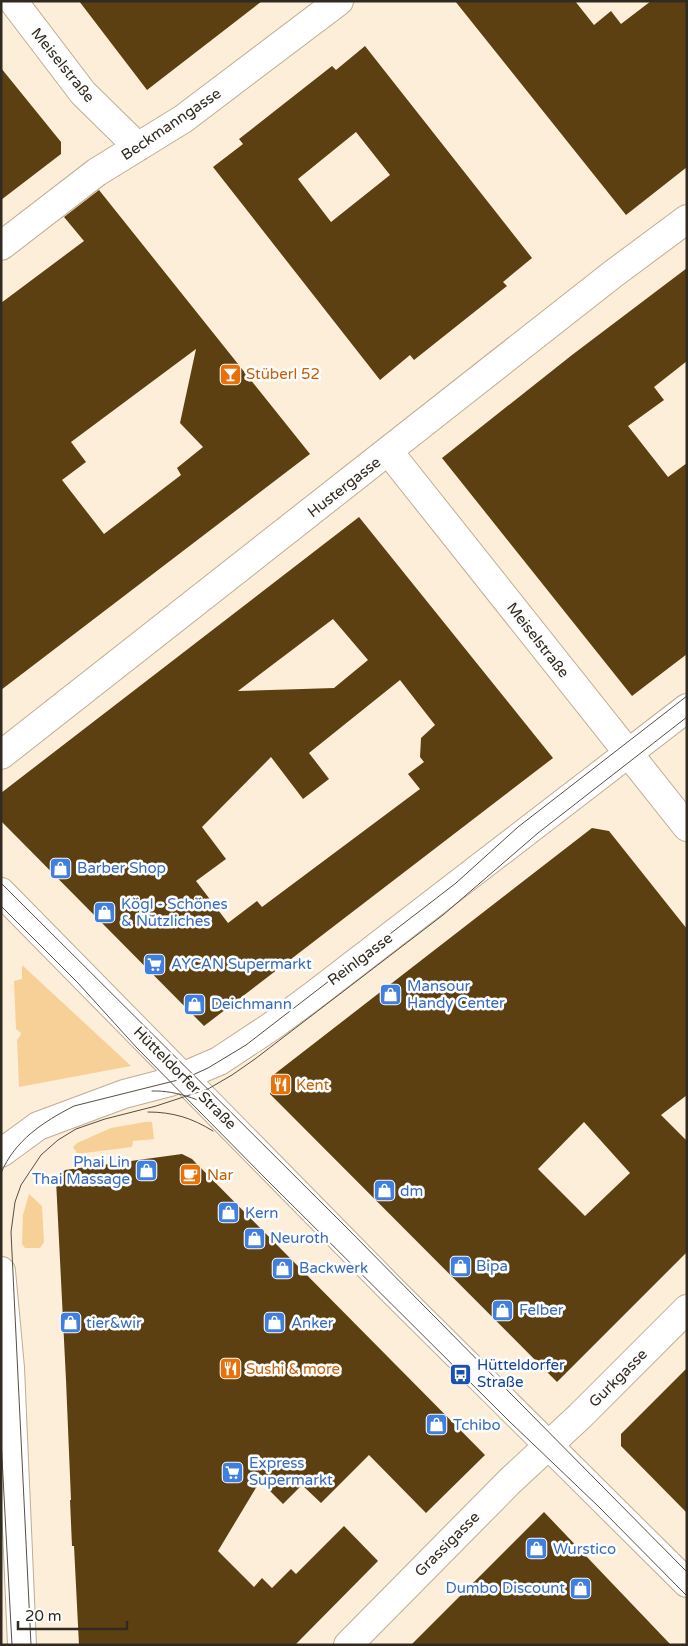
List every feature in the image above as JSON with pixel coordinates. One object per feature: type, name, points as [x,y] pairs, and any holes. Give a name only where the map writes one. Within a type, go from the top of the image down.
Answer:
[{"type":"street","name":"Meiselstraße","points":[[13,1],[83,93],[138,147]]},
{"type":"street","name":"Beckmanngasse","points":[[1,246],[97,172],[184,119],[339,1]]},
{"type":"street","name":"Hustergasse","points":[[1,755],[389,452],[613,274],[687,218]]},
{"type":"street","name":"Meiselstraße","points":[[389,452],[687,827]]},
{"type":"street","name":"Reinlgasse","points":[[1,1153],[38,1126],[124,1094],[170,1082],[219,1061],[272,1026],[687,708]]},
{"type":"street","name":"Hütteldorfer Straße","points":[[1,892],[294,1191],[687,1583]]},
{"type":"street","points":[[1,1272],[10,1368],[22,1645]]},
{"type":"street","name":"Gurkgasse","points":[[549,1446],[687,1309]]},
{"type":"street","name":"Grassigasse","points":[[348,1645],[510,1481],[549,1446]]},
{"type":"shaded area","points":[[22,965],[131,1066],[19,1087],[17,1040],[21,1033],[16,1029],[14,981],[22,979]]},
{"type":"shaded area","points":[[152,1122],[154,1139],[133,1141],[132,1147],[77,1153],[73,1147],[77,1143],[111,1128]]},
{"type":"shaded area","points":[[29,1194],[42,1206],[44,1242],[40,1248],[25,1248],[22,1244],[23,1215]]},
{"type":"building","points":[[79,1],[262,1],[147,90]]},
{"type":"building","points":[[455,1],[575,1],[594,25],[611,11],[621,24],[651,1],[687,1],[687,167],[626,215]]},
{"type":"building","points":[[365,46],[532,258],[503,282],[507,286],[414,360],[410,355],[380,380],[213,167],[243,144],[239,139],[332,66],[336,70]],"holes":[[[356,132],[390,175],[331,222],[298,179]]]},
{"type":"building","points":[[1,68],[61,142],[61,154],[1,200]]},
{"type":"building","points":[[99,190],[310,454],[1,690],[1,303],[84,241],[64,217]],"holes":[[[196,349],[180,423],[203,447],[177,468],[181,475],[104,534],[62,480],[86,462],[71,442]]]},
{"type":"building","points":[[687,268],[687,361],[654,387],[664,400],[628,426],[668,477],[687,463],[687,654],[632,696],[442,458],[572,355]]},
{"type":"building","points":[[359,517],[553,758],[204,1026],[1,821],[1,793]],"holes":[[[333,619],[368,660],[334,688],[238,691]],[[400,680],[435,725],[421,738],[420,757],[424,762],[408,774],[420,789],[262,907],[257,901],[228,923],[196,881],[226,859],[202,827],[271,757],[303,799],[329,779],[309,753]]]},
{"type":"building","points":[[592,828],[609,831],[687,929],[687,1095],[661,1115],[687,1141],[687,1252],[557,1382],[270,1094],[272,1076]],"holes":[[[584,1122],[630,1173],[585,1216],[538,1169]]]},
{"type":"building","points":[[182,1154],[192,1159],[485,1455],[426,1513],[369,1455],[321,1503],[302,1485],[283,1504],[260,1481],[218,1551],[254,1587],[262,1578],[272,1588],[291,1569],[296,1574],[344,1526],[378,1561],[295,1645],[79,1645],[74,1546],[72,1546],[56,1180],[65,1170]]},
{"type":"building","points":[[687,1368],[687,1513],[621,1446],[621,1434]]},
{"type":"building","points":[[544,1512],[671,1645],[411,1645]]},
{"type":"tram line","points":[[1,1173],[14,1151],[31,1133],[74,1106],[186,1078],[208,1068],[246,1045],[456,883],[518,827],[687,696]]},
{"type":"tram line","points":[[31,1645],[11,1232],[15,1202],[21,1185],[41,1155],[58,1140],[76,1129],[208,1089],[232,1075],[443,915],[538,833],[687,717]]},
{"type":"tram line","points":[[1,883],[344,1225],[687,1572]]},
{"type":"tram line","points":[[1,906],[78,983],[137,1048],[266,1179],[687,1596]]},
{"type":"tram line","points":[[152,1091],[172,1092],[192,1098],[228,1115]]},
{"type":"tram line","points":[[148,1112],[166,1113],[182,1117],[213,1131]]},
{"type":"tram line","points":[[1,1439],[12,1645]]},
{"type":"place","name":"Stüberl 52","points":[[230,374]]},
{"type":"place","name":"Barber Shop","points":[[61,868]]},
{"type":"place","name":"Kögl - Schönes & Nützliches","points":[[105,913]]},
{"type":"place","name":"AYCAN Supermarkt","points":[[155,964]]},
{"type":"place","name":"Mansour Handy Center","points":[[391,995]]},
{"type":"place","name":"Deichmann","points":[[195,1004]]},
{"type":"place","name":"Kent","points":[[280,1085]]},
{"type":"place","name":"Phai Lin Thai Massage","points":[[146,1171]]},
{"type":"place","name":"Nar","points":[[191,1175]]},
{"type":"place","name":"dm","points":[[384,1191]]},
{"type":"place","name":"Kern","points":[[229,1213]]},
{"type":"place","name":"Neuroth","points":[[254,1238]]},
{"type":"place","name":"Bipa","points":[[460,1266]]},
{"type":"place","name":"Backwerk","points":[[283,1268]]},
{"type":"place","name":"Felber","points":[[503,1310]]},
{"type":"place","name":"tier&wir","points":[[70,1323]]},
{"type":"place","name":"Anker","points":[[275,1323]]},
{"type":"place","name":"Sushi & more","points":[[230,1369]]},
{"type":"place","name":"Hütteldorfer Straße","points":[[461,1374]]},
{"type":"place","name":"Tchibo","points":[[437,1425]]},
{"type":"place","name":"Express Supermarkt","points":[[233,1472]]},
{"type":"place","name":"Wurstico","points":[[537,1549]]},
{"type":"place","name":"Dumbo Discount","points":[[581,1588]]}]
